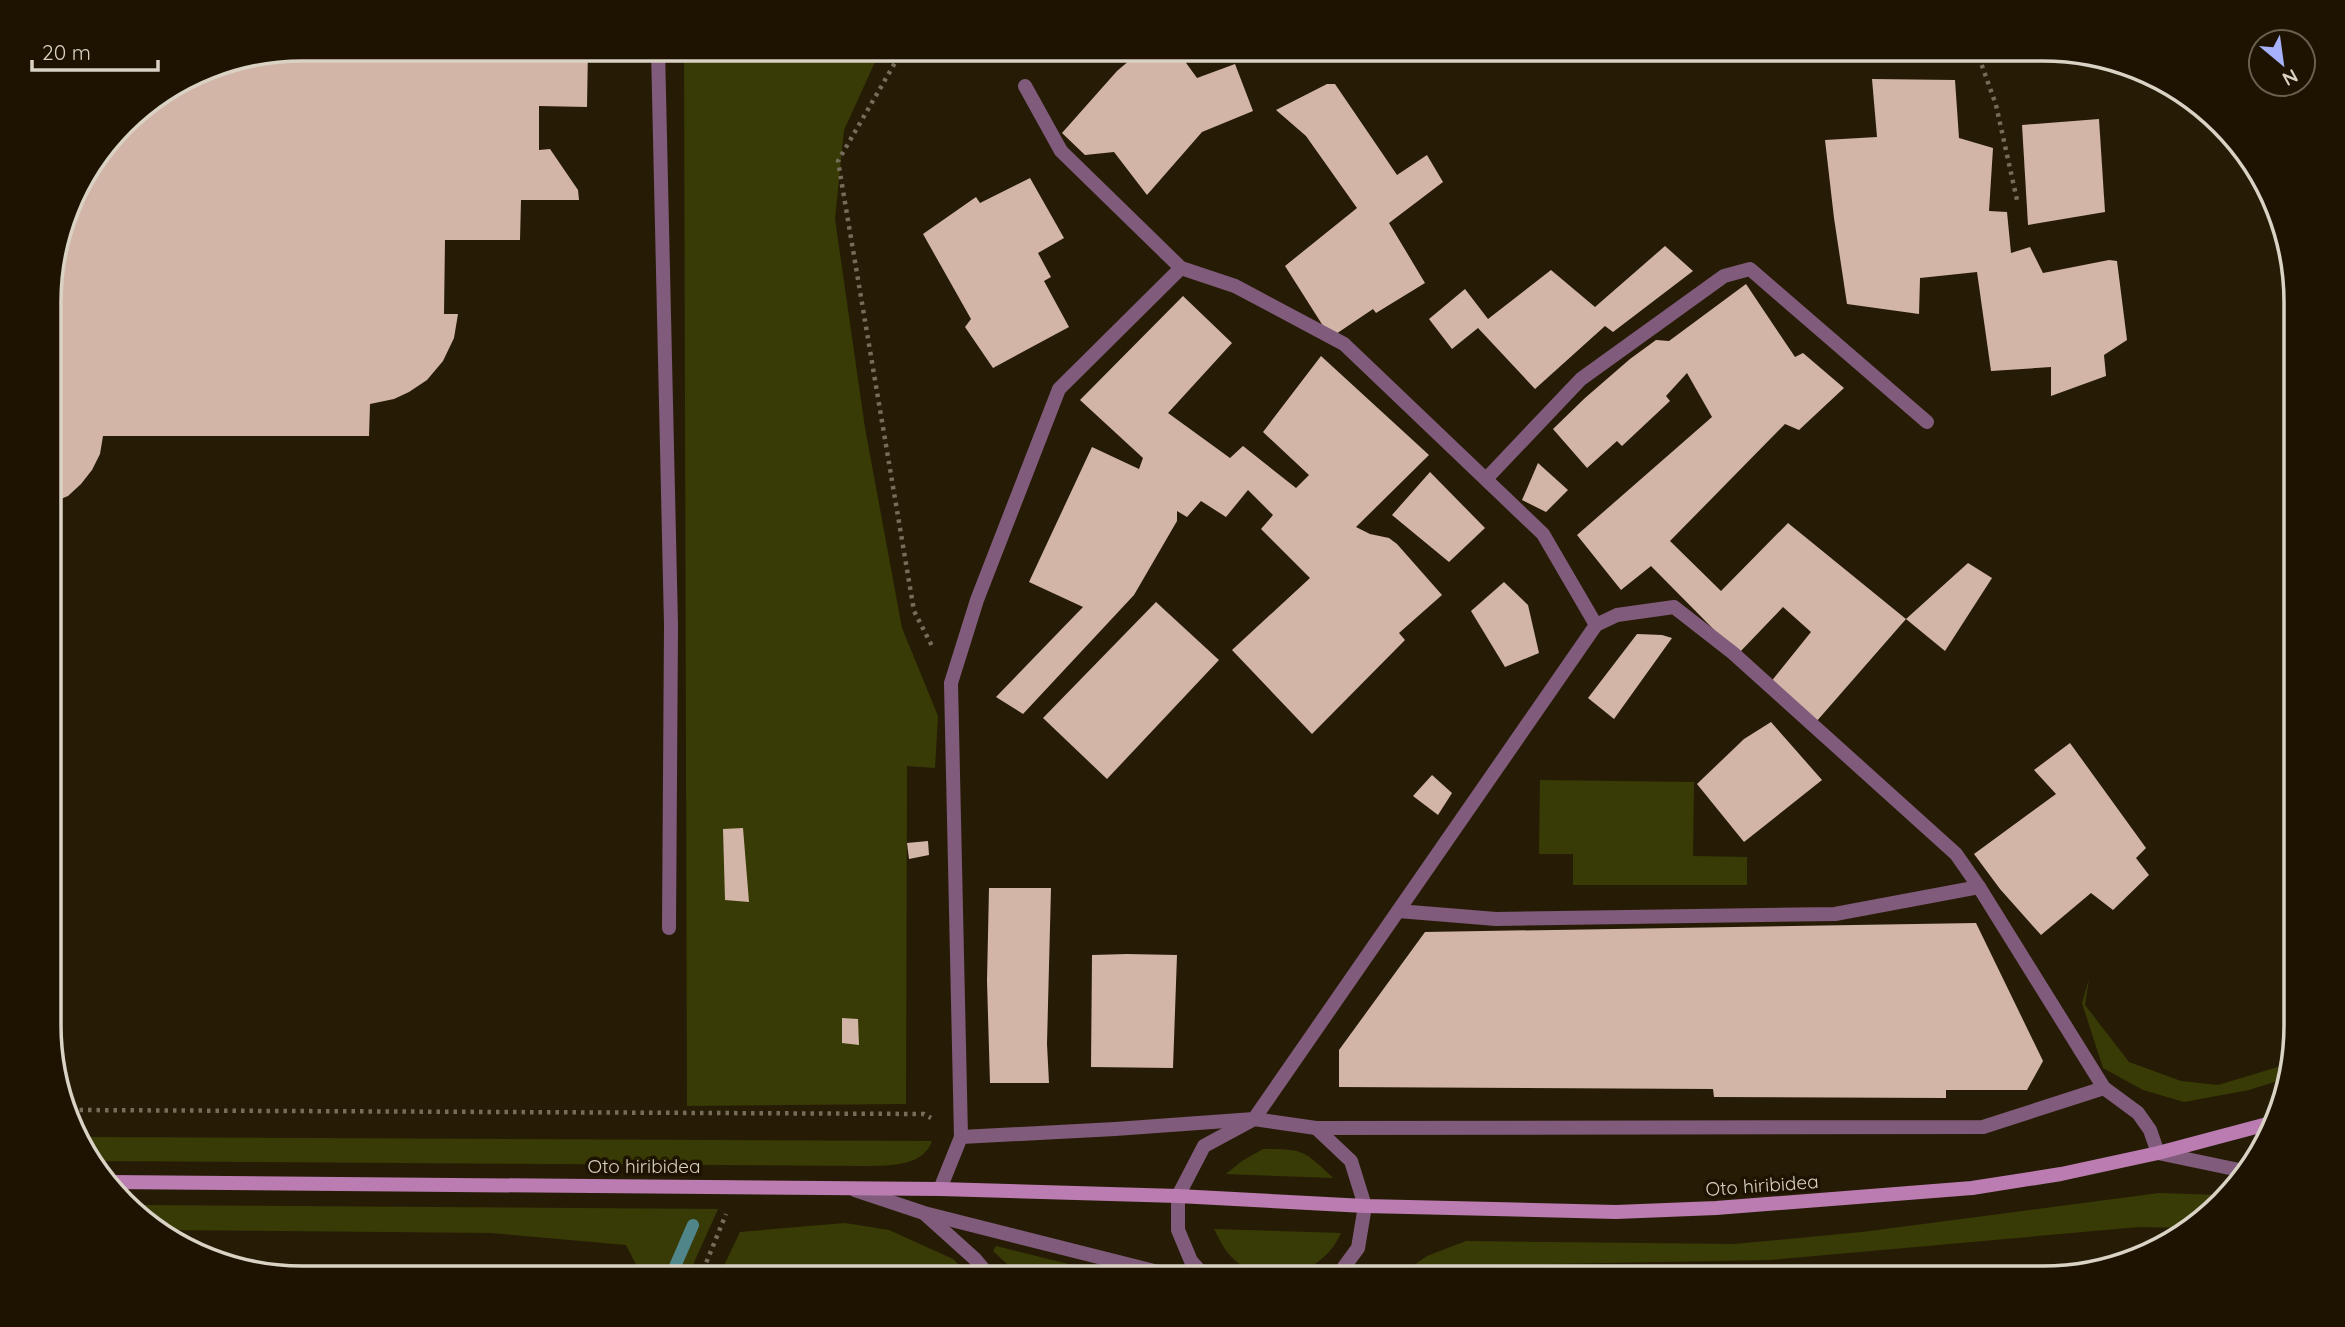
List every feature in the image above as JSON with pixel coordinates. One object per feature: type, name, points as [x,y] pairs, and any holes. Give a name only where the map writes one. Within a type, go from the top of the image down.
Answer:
[{"type":"street","points":[[659,62],[671,625],[669,928]]},
{"type":"street","points":[[1025,86],[1060,151],[1181,268],[1235,286],[1344,344],[1544,534],[1596,625]]},
{"type":"street","points":[[940,1189],[961,1137],[951,683],[977,600],[1059,389],[1181,268]]},
{"type":"street","points":[[1486,479],[1581,379],[1724,276],[1750,268],[1927,422]]},
{"type":"street","points":[[1195,1265],[1178,1230],[1178,1196],[1204,1146],[1254,1119],[1596,625],[1617,615],[1674,607],[1733,653],[1956,854],[2104,1088],[2138,1113],[2150,1129],[2158,1153],[2236,1169]]},
{"type":"street","points":[[1398,911],[1496,919],[1835,914],[1979,887]]},
{"type":"street","points":[[961,1137],[1254,1119],[1316,1128],[1983,1127],[2104,1088]]},
{"type":"street","name":"Oto hiribidea","points":[[120,1182],[847,1187],[1178,1196],[1365,1206],[1616,1212],[1716,1208],[1972,1188],[2062,1174],[2158,1153],[2261,1126]]},
{"type":"street","points":[[1316,1128],[1351,1161],[1365,1206],[1358,1248],[1345,1265]]},
{"type":"street","points":[[847,1187],[924,1213],[1132,1266]]},
{"type":"street","points":[[924,1213],[981,1266]]},
{"type":"path","points":[[1980,61],[1996,105],[2017,200]]},
{"type":"path","points":[[896,62],[838,160],[914,611],[951,683]]},
{"type":"path","points":[[77,1110],[924,1114],[961,1137]]},
{"type":"path","points":[[706,1266],[738,1186]]},
{"type":"shaded area","points":[[684,62],[875,62],[844,130],[835,219],[865,428],[902,628],[938,716],[935,768],[907,766],[906,1104],[687,1106]]},
{"type":"shaded area","points":[[1540,780],[1694,782],[1693,856],[1747,857],[1747,885],[1573,885],[1573,854],[1539,854]]},
{"type":"shaded area","points":[[2089,979],[2085,1005],[2129,1062],[2181,1081],[2218,1085],[2280,1066],[2277,1081],[2249,1090],[2184,1102],[2143,1090],[2103,1068],[2082,1003]]},
{"type":"shaded area","points":[[89,1137],[932,1141],[928,1149],[914,1160],[871,1166],[104,1161]]},
{"type":"shaded area","points":[[1263,1149],[1302,1153],[1333,1178],[1226,1174]]},
{"type":"shaded area","points":[[2159,1193],[2213,1195],[2172,1228],[2139,1227],[1770,1260],[1413,1265],[1427,1256],[1466,1241],[1734,1244],[1862,1232]]},
{"type":"shaded area","points":[[142,1205],[718,1209],[692,1266],[637,1266],[626,1245],[491,1233],[177,1230]]},
{"type":"shaded area","points":[[845,1223],[889,1230],[953,1259],[960,1266],[724,1266],[740,1232]]},
{"type":"shaded area","points":[[1214,1229],[1341,1233],[1332,1248],[1313,1265],[1243,1265],[1226,1250]]},
{"type":"shaded area","points":[[996,1246],[1075,1266],[1009,1266],[993,1251]]},
{"type":"building","points":[[1185,61],[1197,78],[1235,64],[1253,111],[1202,132],[1147,195],[1114,152],[1085,155],[1062,133],[1128,62]]},
{"type":"building","points":[[286,62],[588,62],[587,107],[539,106],[539,150],[550,149],[578,190],[579,200],[521,200],[520,240],[445,240],[444,314],[458,314],[454,338],[443,361],[427,380],[394,399],[370,404],[369,436],[103,436],[100,454],[92,470],[68,496],[61,499],[61,302],[69,240],[80,210],[102,168],[121,143],[143,121],[168,102],[210,80],[255,66]]},
{"type":"building","points":[[1872,79],[1955,80],[1959,138],[1993,148],[1989,211],[2007,212],[2011,253],[2030,247],[2043,273],[2109,260],[2117,261],[2127,340],[2104,355],[2106,376],[2051,396],[2051,367],[1991,371],[1977,272],[1920,278],[1919,314],[1847,304],[1825,140],[1877,137]]},
{"type":"building","points":[[1327,84],[1335,84],[1397,175],[1427,155],[1443,182],[1389,223],[1425,283],[1376,313],[1373,309],[1333,336],[1325,329],[1285,266],[1357,208],[1306,136],[1276,110]]},
{"type":"building","points":[[2099,119],[2105,212],[2028,225],[2022,125]]},
{"type":"building","points":[[1030,178],[1064,238],[1038,253],[1051,277],[1044,281],[1069,327],[993,368],[965,327],[971,319],[923,234],[976,197],[980,203]]},
{"type":"building","points":[[1665,246],[1693,271],[1613,332],[1605,326],[1535,389],[1478,328],[1452,349],[1429,319],[1465,289],[1488,319],[1551,270],[1595,307]]},
{"type":"building","points":[[1746,284],[1795,357],[1803,353],[1844,388],[1799,430],[1785,424],[1670,541],[1721,591],[1788,523],[1906,619],[1816,722],[1770,683],[1811,632],[1783,607],[1738,654],[1651,566],[1621,590],[1577,535],[1712,417],[1687,373],[1666,396],[1670,401],[1622,446],[1617,441],[1587,468],[1553,429],[1630,359],[1656,340],[1669,341]]},
{"type":"building","points":[[1183,296],[1232,343],[1168,413],[1230,458],[1243,446],[1296,488],[1309,475],[1263,432],[1321,356],[1429,455],[1356,527],[1370,534],[1389,538],[1397,544],[1442,595],[1399,633],[1405,640],[1312,734],[1232,650],[1310,578],[1261,529],[1273,515],[1248,490],[1226,517],[1201,501],[1187,517],[1177,511],[1177,521],[1134,595],[1023,714],[996,697],[1083,607],[1029,582],[1092,447],[1139,469],[1143,458],[1080,400]]},
{"type":"building","points":[[1538,463],[1568,490],[1546,512],[1522,500]]},
{"type":"building","points":[[1430,472],[1485,528],[1449,562],[1392,515]]},
{"type":"building","points":[[1968,563],[1992,578],[1945,651],[1906,619]]},
{"type":"building","points":[[1504,582],[1528,605],[1539,653],[1505,667],[1471,611]]},
{"type":"building","points":[[1156,602],[1219,660],[1107,779],[1043,718]]},
{"type":"building","points":[[1637,634],[1672,638],[1614,719],[1588,698]]},
{"type":"building","points":[[1771,722],[1822,780],[1744,842],[1697,784],[1744,739]]},
{"type":"building","points":[[2070,743],[2146,848],[2136,858],[2149,875],[2113,910],[2091,893],[2041,935],[2000,889],[1974,854],[2056,794],[2034,770]]},
{"type":"building","points":[[1432,775],[1452,793],[1438,815],[1413,796]]},
{"type":"building","points":[[743,828],[749,902],[725,900],[723,829]]},
{"type":"building","points":[[928,841],[929,855],[909,859],[907,843]]},
{"type":"building","points":[[989,888],[1051,888],[1047,1044],[1049,1083],[990,1083],[987,981]]},
{"type":"building","points":[[1976,923],[2043,1061],[2027,1090],[1946,1090],[1946,1098],[1714,1097],[1713,1089],[1339,1087],[1339,1050],[1425,932]]},
{"type":"building","points":[[1092,955],[1177,955],[1173,1068],[1091,1067]]},
{"type":"building","points":[[842,1018],[858,1019],[859,1045],[842,1043]]},
{"type":"waterway","points":[[675,1266],[693,1225]]}]
